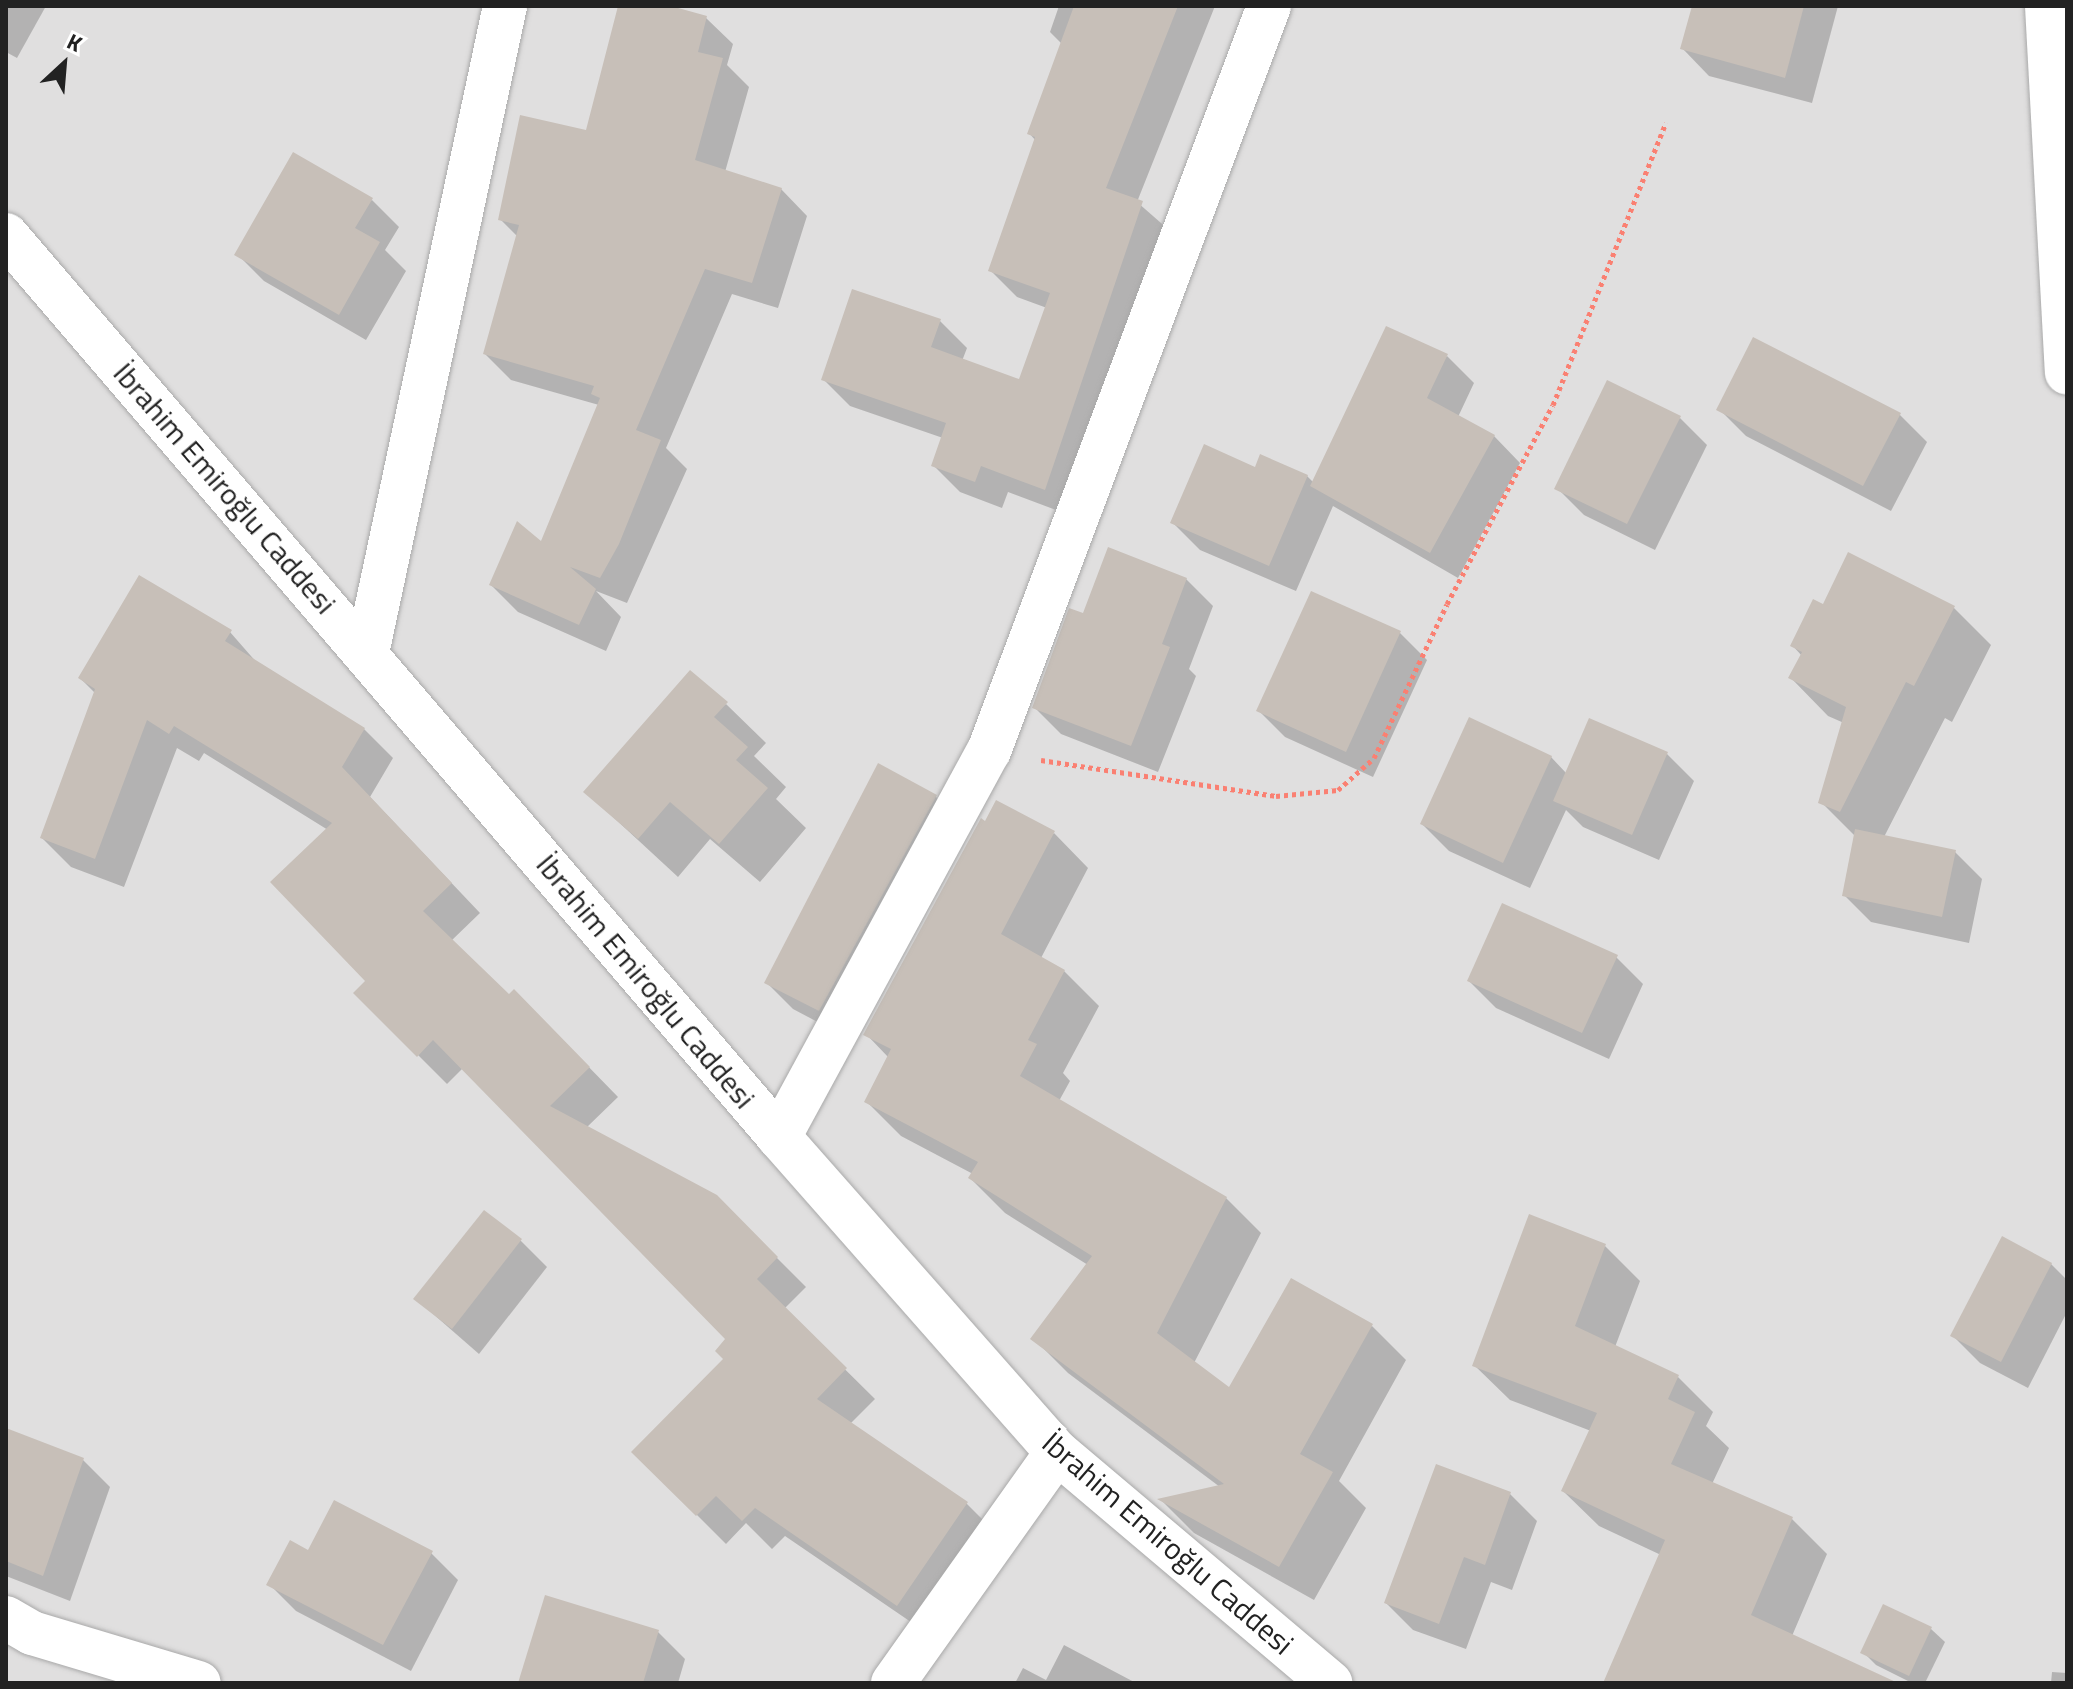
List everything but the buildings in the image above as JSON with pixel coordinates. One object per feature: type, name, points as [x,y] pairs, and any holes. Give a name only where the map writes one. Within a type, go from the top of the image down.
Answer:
[{"type":"street","points":[[367,653],[505,6]]},
{"type":"street","points":[[779,1137],[989,751],[1269,6]]},
{"type":"street","points":[[2054,31],[2067,372]]},
{"type":"street","name":"İbrahim Emiroğlu Caddesi","points":[[6,235],[779,1137],[1057,1452],[1330,1683]]},
{"type":"street","points":[[893,1683],[1057,1452]]},
{"type":"street","points":[[6,1618],[102,1669],[199,1683]]},
{"type":"path","points":[[989,751],[1276,796],[1338,790],[1374,758],[1447,604],[1553,405],[1666,123]]},
{"type":"shaded area","points":[[6,6],[2067,6],[2067,1683],[6,1683]]}]
